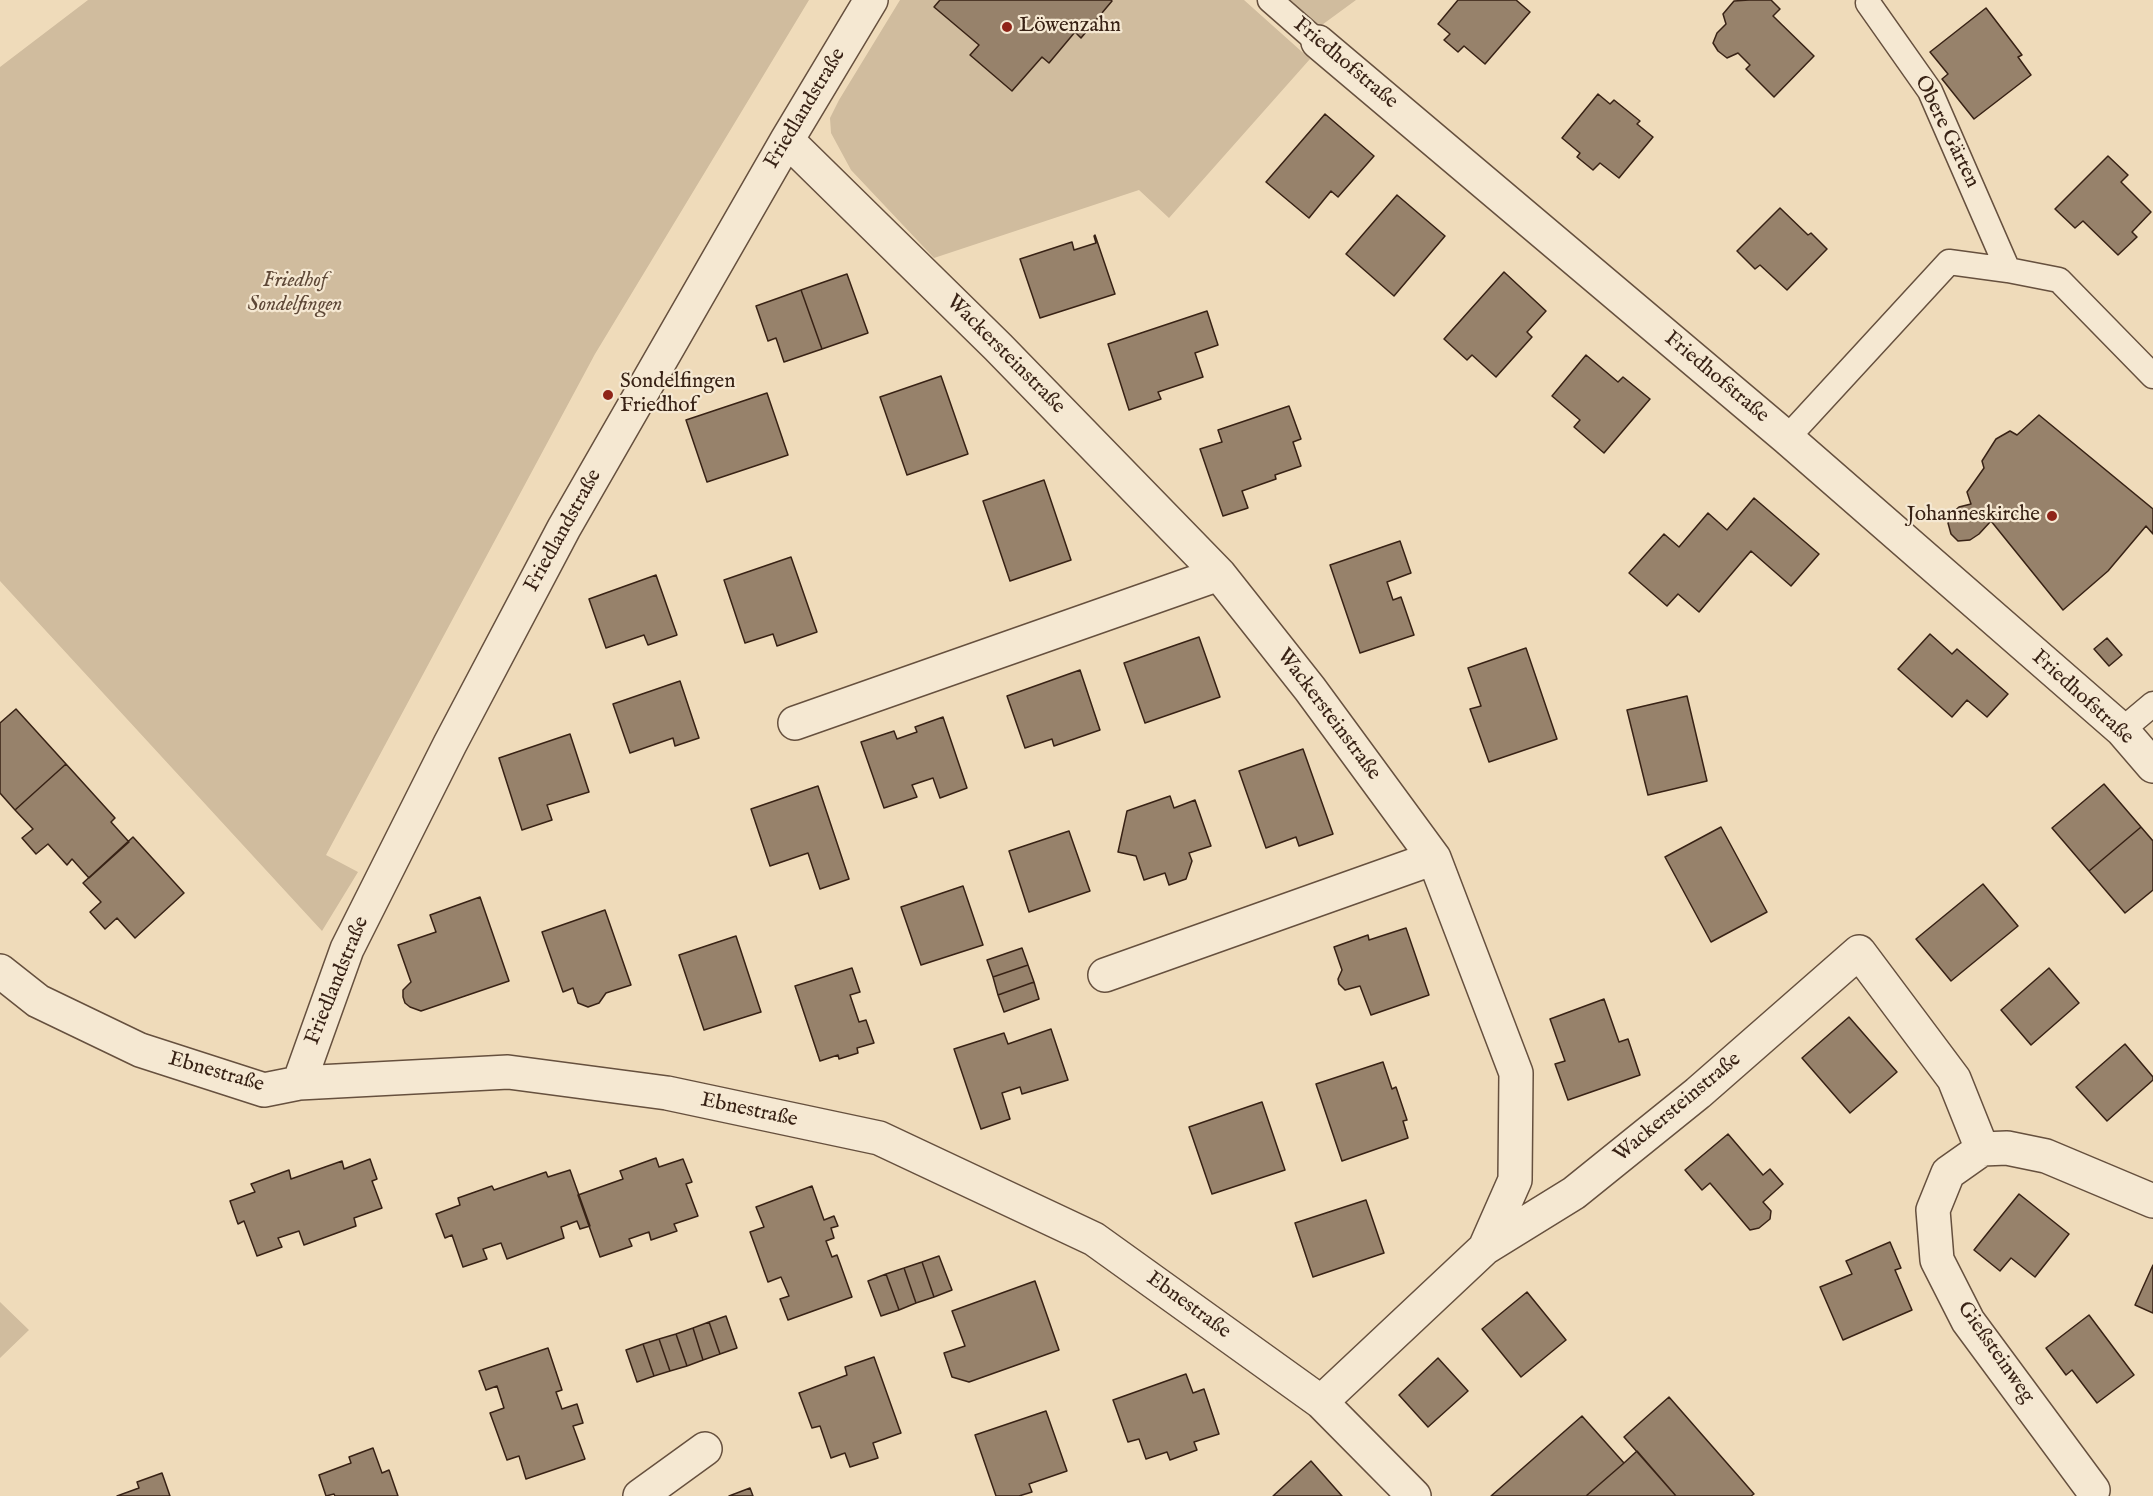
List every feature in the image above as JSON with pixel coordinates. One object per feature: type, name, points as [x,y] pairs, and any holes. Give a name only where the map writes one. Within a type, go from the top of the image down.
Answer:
[{"type":"street","name":"Friedlandstraße","points":[[299,1083],[347,948],[450,744],[564,528],[787,140],[871,0]]},
{"type":"street","name":"Friedhofstraße","points":[[1318,42],[1787,438],[2122,730],[2153,766]]},
{"type":"street","name":"Wackersteinstraße","points":[[787,140],[1006,355],[1219,574],[1310,689],[1434,858],[1516,1073],[1515,1180],[1485,1248]]},
{"type":"street","points":[[795,723],[1219,574]]},
{"type":"street","points":[[1105,975],[1434,858]]},
{"type":"street","name":"Wackersteinstraße","points":[[1321,1402],[1485,1248],[1574,1193],[1698,1094],[1859,952],[1954,1079],[1982,1149]]},
{"type":"street","name":"Ebnestraße","points":[[0,970],[38,1001],[140,1050],[264,1090],[299,1083],[508,1072],[667,1093],[879,1138],[1094,1239],[1321,1402],[1414,1496]]},
{"type":"street","points":[[1982,1149],[2007,1148],[2046,1156],[2153,1201]]},
{"type":"street","name":"Gießsteinweg","points":[[1982,1149],[1948,1173],[1933,1210],[1937,1260],[1968,1321],[2094,1490]]},
{"type":"street","points":[[640,1496],[705,1449]]},
{"type":"lane","name":"Friedhofstraße","points":[[1270,0],[1318,42]]},
{"type":"lane","name":"Obere Gärten","points":[[1868,3],[1930,91],[2008,270]]},
{"type":"lane","points":[[1787,438],[1949,262],[2059,280],[2153,376]]},
{"type":"lane","points":[[2122,730],[2153,704]]},
{"type":"green space","name":"Friedhof Sondelfingen","points":[[88,0],[809,0],[595,354],[326,855],[358,872],[322,931],[0,581],[0,67]]},
{"type":"green space","points":[[900,0],[1244,0],[1310,59],[1169,218],[1139,190],[934,258],[851,170],[831,133],[830,118],[839,100]]},
{"type":"green space","points":[[1279,0],[1356,0],[1315,30]]},
{"type":"green space","points":[[0,1302],[29,1330],[0,1358]]},
{"type":"building","points":[[940,0],[1112,1],[1081,38],[1075,32],[1049,63],[1042,57],[1012,91],[970,55],[979,45],[934,7]]},
{"type":"building","points":[[1458,0],[1516,0],[1530,12],[1485,64],[1464,46],[1458,52],[1444,40],[1450,34],[1438,24]]},
{"type":"building","points":[[1771,0],[1780,9],[1773,16],[1814,56],[1774,97],[1746,69],[1750,65],[1738,53],[1727,58],[1718,51],[1713,43],[1717,33],[1726,24],[1723,14],[1734,1]]},
{"type":"building","points":[[1986,8],[2022,55],[2018,57],[2031,75],[1974,119],[1942,79],[1948,74],[1930,52]]},
{"type":"building","points":[[1598,94],[1610,104],[1614,100],[1640,121],[1637,124],[1653,137],[1619,178],[1600,163],[1593,170],[1577,157],[1580,153],[1562,138]]},
{"type":"building","points":[[1325,114],[1374,156],[1338,197],[1331,191],[1309,218],[1266,182]]},
{"type":"building","points":[[2108,156],[2128,175],[2121,182],[2151,212],[2132,232],[2137,237],[2118,255],[2083,221],[2075,228],[2055,209]]},
{"type":"building","points":[[1397,195],[1445,236],[1394,296],[1346,254]]},
{"type":"building","points":[[1780,208],[1808,235],[1811,233],[1827,249],[1787,290],[1760,265],[1755,269],[1737,251]]},
{"type":"building","points":[[1095,235],[1115,294],[1040,318],[1020,259],[1072,242],[1074,250],[1096,243]]},
{"type":"building","points":[[1504,272],[1546,311],[1527,332],[1532,337],[1496,377],[1472,355],[1467,360],[1444,339]]},
{"type":"building","points":[[847,274],[868,333],[822,349],[801,290]]},
{"type":"building","points":[[801,290],[822,349],[784,362],[776,338],[768,341],[756,306]]},
{"type":"building","points":[[1207,311],[1218,345],[1195,353],[1203,377],[1158,392],[1161,399],[1129,410],[1108,344]]},
{"type":"building","points":[[1586,355],[1618,382],[1623,377],[1650,399],[1604,453],[1574,427],[1580,420],[1552,396]]},
{"type":"building","points":[[941,376],[968,454],[907,475],[880,397]]},
{"type":"building","points":[[767,393],[788,455],[707,482],[686,420]]},
{"type":"building","points":[[1289,406],[1301,439],[1293,442],[1301,466],[1275,475],[1276,479],[1242,491],[1248,508],[1223,516],[1200,449],[1222,442],[1218,430]]},
{"type":"building","name":"Johanneskirche","points":[[2039,415],[2153,509],[2153,534],[2146,526],[2108,571],[2063,610],[1991,521],[1970,540],[1958,541],[1951,534],[1948,523],[1953,512],[1959,507],[1971,504],[1967,492],[1984,468],[1982,461],[1996,439],[2010,431],[2017,435]]},
{"type":"building","points":[[1044,480],[1071,560],[1010,581],[983,501]]},
{"type":"building","points":[[1754,498],[1819,554],[1791,586],[1751,551],[1699,612],[1678,594],[1667,606],[1629,573],[1664,534],[1679,547],[1708,513],[1727,530]]},
{"type":"building","points":[[1400,541],[1411,573],[1387,582],[1393,600],[1401,597],[1414,635],[1360,653],[1330,565]]},
{"type":"building","points":[[791,557],[817,632],[777,646],[773,634],[745,643],[724,580]]},
{"type":"building","points":[[656,575],[677,635],[648,645],[644,635],[606,648],[589,599]]},
{"type":"building","points":[[1930,634],[1952,654],[1957,649],[2008,694],[1987,717],[1967,700],[1952,717],[1898,669]]},
{"type":"building","points":[[1199,637],[1220,697],[1145,723],[1124,663]]},
{"type":"building","points":[[2107,638],[2122,655],[2109,666],[2094,649]]},
{"type":"building","points":[[1526,648],[1557,739],[1489,762],[1470,709],[1481,706],[1468,668]]},
{"type":"building","points":[[1080,670],[1100,730],[1054,746],[1052,739],[1025,748],[1007,696]]},
{"type":"building","points":[[680,681],[699,738],[675,746],[673,738],[630,753],[613,704]]},
{"type":"building","points":[[1687,696],[1707,781],[1648,795],[1627,710]]},
{"type":"building","points":[[16,709],[66,764],[15,810],[0,793],[0,723]]},
{"type":"building","points":[[943,717],[967,788],[940,798],[933,778],[912,785],[917,797],[884,808],[861,742],[894,731],[897,739],[917,732],[915,727]]},
{"type":"building","points":[[570,734],[589,792],[547,805],[552,820],[522,830],[499,758]]},
{"type":"building","points":[[1303,749],[1333,834],[1299,846],[1296,837],[1266,848],[1239,771]]},
{"type":"building","points":[[66,764],[115,818],[111,822],[129,842],[89,878],[72,859],[67,865],[48,844],[36,854],[22,838],[33,829],[15,810]]},
{"type":"building","points":[[2104,784],[2141,827],[2089,871],[2052,828]]},
{"type":"building","points":[[818,786],[849,879],[820,889],[808,853],[770,866],[751,809]]},
{"type":"building","points":[[1170,796],[1174,808],[1195,800],[1211,846],[1189,853],[1192,861],[1186,879],[1169,885],[1165,873],[1144,880],[1136,856],[1118,852],[1127,811]]},
{"type":"building","points":[[1721,827],[1767,912],[1711,942],[1665,857]]},
{"type":"building","points":[[2141,827],[2153,841],[2153,890],[2125,913],[2089,871]]},
{"type":"building","points":[[1069,831],[1090,891],[1029,912],[1009,851]]},
{"type":"building","points":[[133,837],[184,893],[135,938],[117,918],[105,929],[90,912],[101,902],[83,883]]},
{"type":"building","points":[[1983,884],[2018,926],[1951,981],[1916,939]]},
{"type":"building","points":[[963,886],[983,945],[921,965],[901,907]]},
{"type":"building","points":[[480,897],[509,981],[421,1011],[410,1007],[405,1003],[403,990],[411,982],[398,945],[436,932],[430,915]]},
{"type":"building","points":[[605,910],[631,985],[606,993],[599,1003],[588,1007],[578,1003],[573,988],[563,992],[542,932]]},
{"type":"building","points":[[1406,928],[1429,995],[1371,1015],[1360,986],[1345,990],[1339,984],[1338,979],[1342,970],[1334,947],[1368,935],[1369,940]]},
{"type":"building","points":[[736,936],[761,1012],[704,1030],[679,955]]},
{"type":"building","points":[[1022,948],[1028,965],[993,977],[987,960]]},
{"type":"building","points":[[1028,965],[1034,982],[998,995],[993,977]]},
{"type":"building","points":[[852,968],[860,992],[850,995],[859,1022],[866,1020],[874,1043],[857,1048],[858,1053],[839,1059],[838,1055],[820,1061],[795,986]]},
{"type":"building","points":[[2049,968],[2079,1003],[2031,1045],[2001,1010]]},
{"type":"building","points":[[1034,982],[1039,999],[1004,1012],[998,995]]},
{"type":"building","points":[[1604,999],[1619,1042],[1628,1039],[1640,1075],[1568,1100],[1555,1064],[1565,1061],[1550,1019]]},
{"type":"building","points":[[1849,1017],[1897,1072],[1850,1113],[1802,1058]]},
{"type":"building","points":[[1051,1029],[1068,1080],[1022,1094],[1020,1087],[1002,1093],[1010,1119],[981,1129],[954,1049],[1004,1033],[1008,1044]]},
{"type":"building","points":[[2125,1044],[2153,1077],[2153,1080],[2107,1121],[2076,1087]]},
{"type":"building","points":[[1383,1062],[1392,1089],[1396,1087],[1407,1120],[1403,1121],[1408,1138],[1342,1161],[1316,1084]]},
{"type":"building","points":[[1262,1102],[1285,1170],[1212,1194],[1189,1127]]},
{"type":"building","points":[[1728,1134],[1763,1175],[1770,1169],[1783,1184],[1763,1202],[1771,1211],[1770,1219],[1759,1228],[1750,1230],[1710,1183],[1702,1190],[1685,1170]]},
{"type":"building","points":[[656,1158],[659,1167],[683,1159],[692,1182],[686,1184],[698,1216],[674,1224],[677,1231],[651,1240],[649,1232],[629,1239],[632,1246],[600,1257],[578,1195],[623,1179],[620,1171]]},
{"type":"building","points":[[370,1159],[377,1179],[372,1181],[382,1208],[354,1218],[356,1226],[304,1245],[299,1231],[278,1238],[282,1247],[257,1256],[244,1221],[238,1224],[230,1201],[255,1192],[251,1184],[289,1170],[291,1179],[342,1161],[344,1169]]},
{"type":"building","points":[[570,1170],[590,1226],[580,1229],[577,1221],[561,1227],[564,1238],[507,1259],[501,1243],[483,1249],[487,1259],[463,1267],[452,1235],[445,1238],[436,1214],[460,1205],[458,1198],[492,1186],[494,1190],[546,1172],[548,1177]]},
{"type":"building","points":[[812,1186],[824,1220],[834,1216],[838,1226],[831,1228],[834,1238],[826,1241],[832,1257],[837,1255],[852,1297],[788,1320],[780,1299],[789,1296],[781,1277],[768,1282],[750,1232],[764,1227],[756,1207]]},
{"type":"building","points":[[2019,1194],[2069,1234],[2035,1277],[2011,1258],[2000,1271],[1974,1250]]},
{"type":"building","points":[[1366,1200],[1384,1253],[1313,1277],[1295,1223]]},
{"type":"building","points":[[1890,1242],[1901,1268],[1895,1270],[1912,1310],[1843,1340],[1820,1287],[1852,1274],[1846,1261]]},
{"type":"building","points":[[939,1256],[952,1290],[934,1297],[922,1262]]},
{"type":"building","points":[[922,1262],[934,1297],[916,1303],[904,1268]]},
{"type":"building","points":[[2153,1265],[2153,1313],[2135,1305]]},
{"type":"building","points":[[904,1268],[916,1303],[899,1310],[886,1274]]},
{"type":"building","points":[[886,1274],[899,1310],[881,1316],[868,1281]]},
{"type":"building","points":[[1035,1281],[1059,1350],[969,1382],[952,1377],[944,1353],[965,1346],[952,1311]]},
{"type":"building","points":[[1527,1292],[1566,1340],[1521,1377],[1482,1329]]},
{"type":"building","points":[[2089,1315],[2134,1375],[2097,1403],[2072,1370],[2066,1375],[2046,1348]]},
{"type":"building","points":[[726,1316],[737,1348],[720,1354],[709,1322]]},
{"type":"building","points":[[709,1322],[720,1354],[703,1360],[693,1328]]},
{"type":"building","points":[[693,1328],[703,1360],[687,1366],[676,1334]]},
{"type":"building","points":[[676,1334],[687,1366],[670,1371],[659,1339]]},
{"type":"building","points":[[659,1339],[670,1371],[654,1376],[643,1344]]},
{"type":"building","points":[[643,1344],[654,1376],[637,1382],[626,1350]]},
{"type":"building","points":[[548,1348],[562,1390],[556,1392],[562,1409],[577,1404],[583,1423],[573,1426],[585,1459],[526,1479],[519,1456],[507,1460],[490,1413],[504,1408],[497,1386],[486,1390],[479,1371]]},
{"type":"building","points":[[874,1357],[901,1433],[873,1443],[878,1458],[850,1467],[845,1453],[831,1458],[820,1426],[812,1428],[799,1393],[847,1375],[845,1367]]},
{"type":"building","points":[[1438,1358],[1468,1391],[1428,1427],[1399,1395]]},
{"type":"building","points":[[1186,1374],[1193,1393],[1204,1389],[1219,1434],[1194,1442],[1197,1450],[1170,1460],[1167,1452],[1146,1459],[1139,1439],[1128,1442],[1113,1400]]},
{"type":"building","points":[[1669,1397],[1754,1494],[1751,1496],[1676,1496],[1624,1437]]},
{"type":"building","points":[[1046,1411],[1067,1471],[1029,1484],[1032,1492],[1019,1496],[996,1496],[975,1435]]},
{"type":"building","points":[[1582,1416],[1624,1463],[1586,1496],[1491,1496]]},
{"type":"building","points":[[373,1448],[382,1473],[389,1470],[398,1496],[335,1496],[334,1494],[326,1496],[319,1475],[351,1463],[349,1457]]},
{"type":"building","points":[[1637,1451],[1676,1496],[1586,1496],[1624,1463]]},
{"type":"building","points":[[1311,1461],[1342,1496],[1273,1496]]},
{"type":"building","points":[[162,1473],[170,1496],[117,1496],[139,1488],[137,1482]]},
{"type":"building","points":[[750,1488],[753,1496],[729,1496]]},
{"type":"place","name":"Löwenzahn","points":[[1007,27]]},
{"type":"place","name":"Sondelfingen Friedhof","points":[[608,395]]},
{"type":"place","name":"Johanneskirche","points":[[2052,516]]}]
